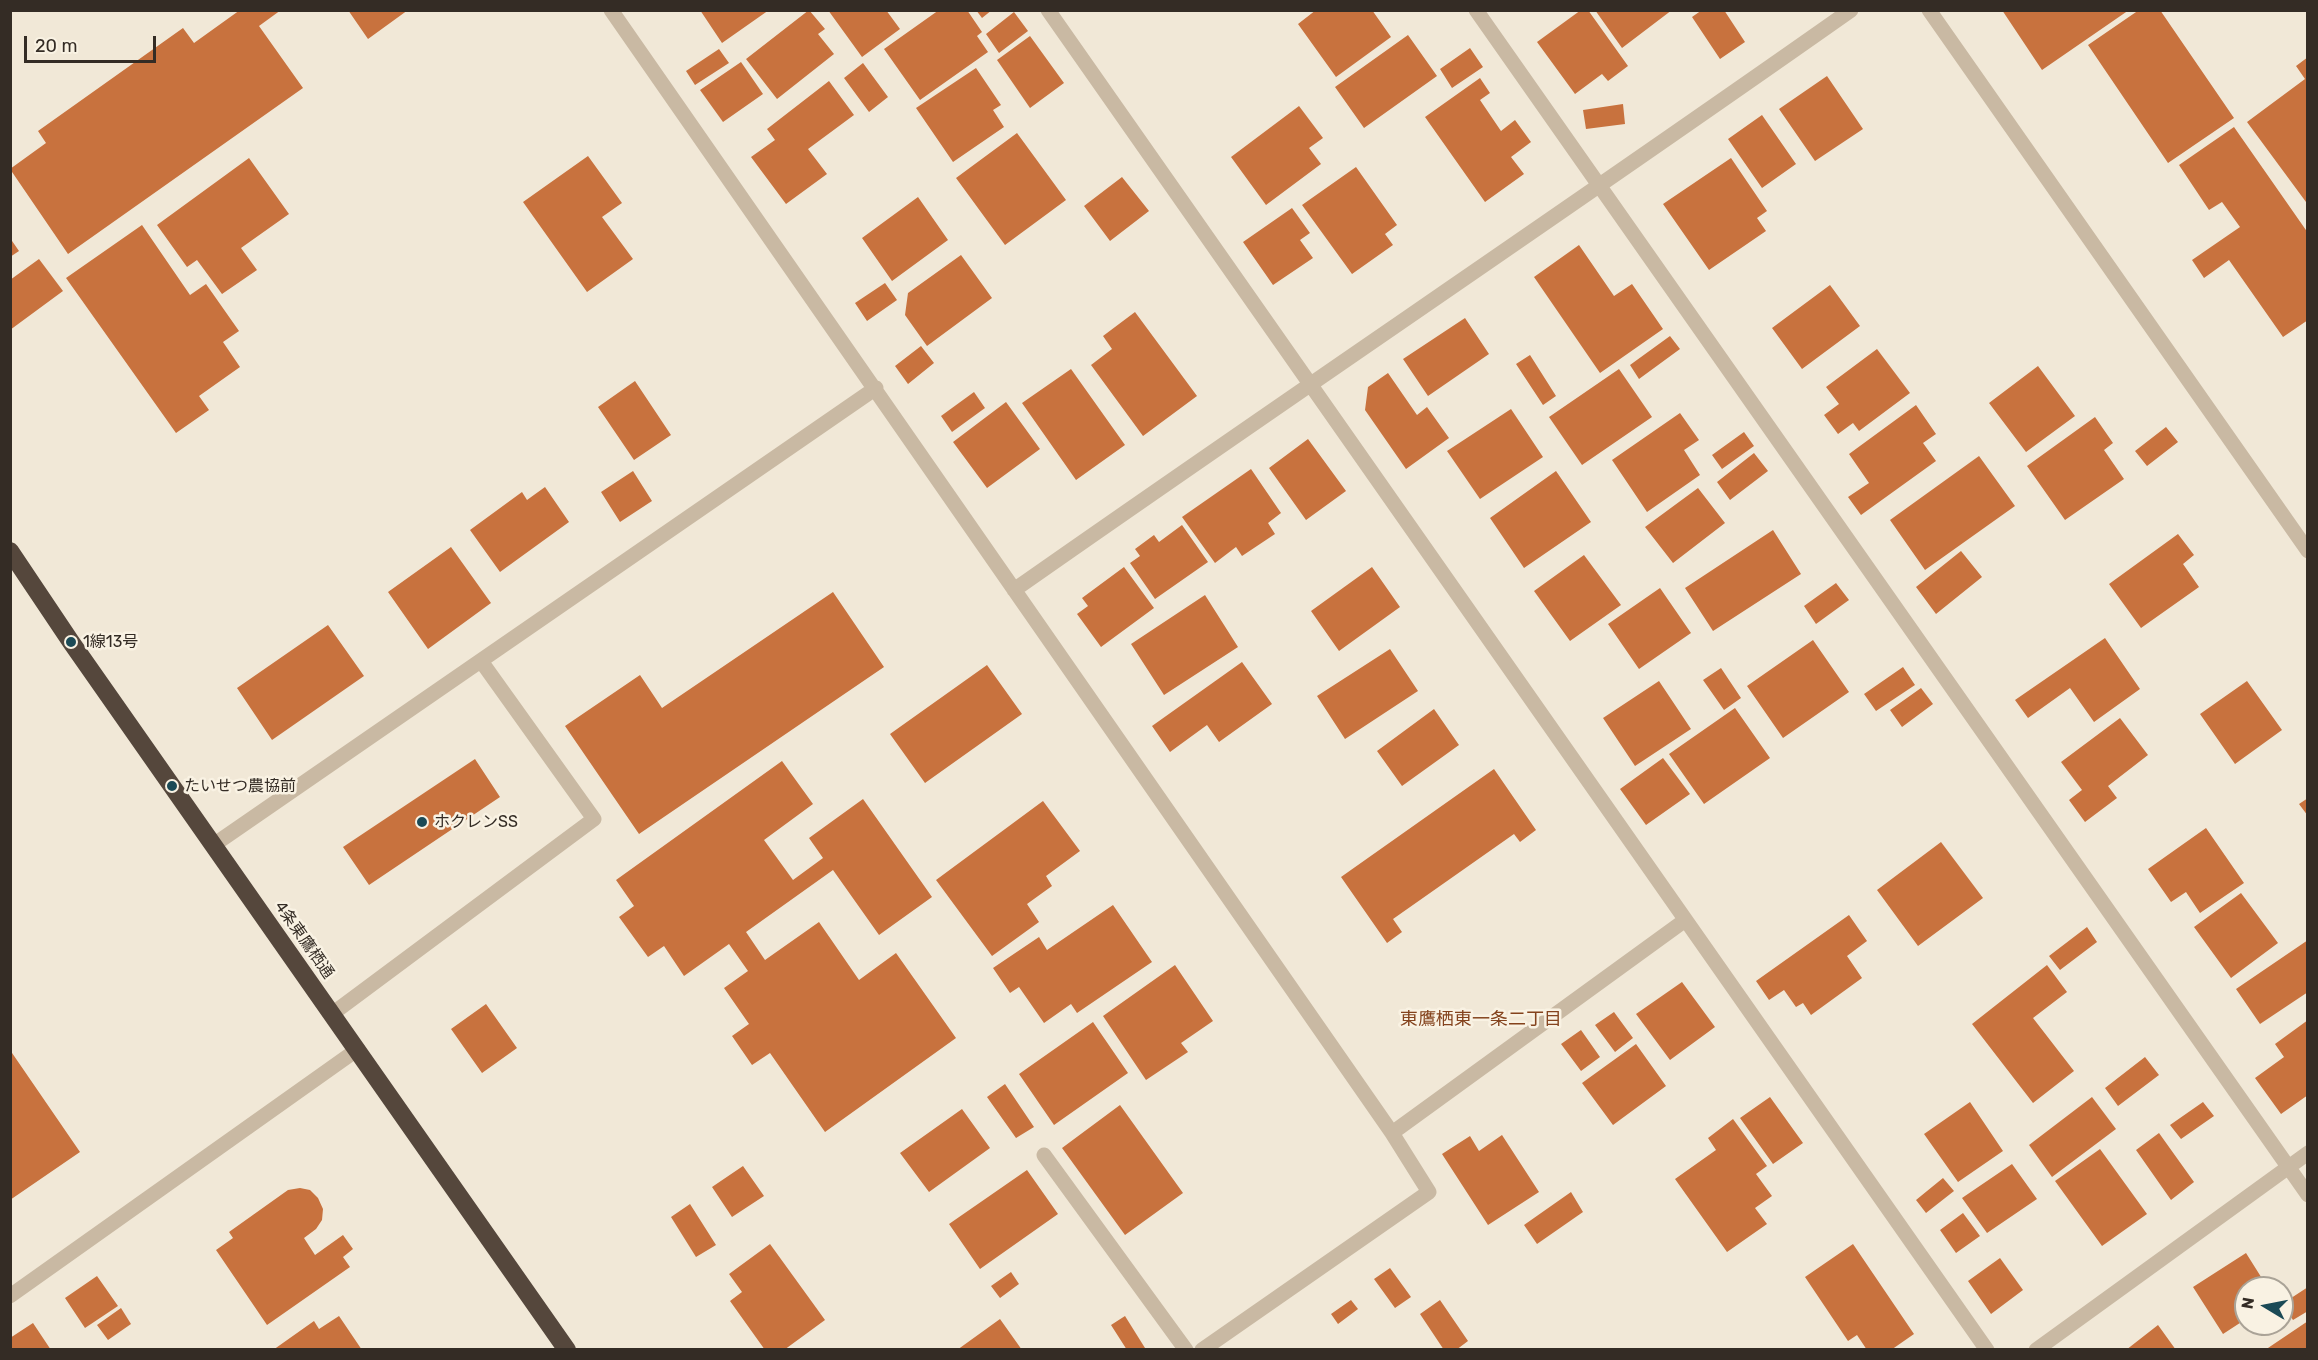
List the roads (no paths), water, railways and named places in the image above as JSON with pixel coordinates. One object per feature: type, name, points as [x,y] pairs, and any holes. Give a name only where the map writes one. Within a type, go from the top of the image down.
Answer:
[{"type":"highway","name":"4条東鷹栖通","points":[[13,559],[567,1350]]},
{"type":"street","points":[[611,10],[876,388],[1392,1133],[1430,1192],[1202,1350]]},
{"type":"street","points":[[1048,10],[1311,382],[1684,921],[1987,1350]]},
{"type":"street","points":[[1476,10],[2307,1195]]},
{"type":"street","points":[[1014,590],[1311,382],[1599,188],[1851,10]]},
{"type":"street","points":[[1929,10],[2307,551]]},
{"type":"street","points":[[214,844],[876,388]]},
{"type":"street","points":[[332,1014],[594,819],[481,661]]},
{"type":"street","points":[[1392,1133],[1684,921]]},
{"type":"street","points":[[10,1296],[358,1049]]},
{"type":"street","points":[[2036,1350],[2307,1153]]},
{"type":"street","points":[[1044,1155],[1186,1350]]},
{"type":"place","name":"1線13号","points":[[71,642]]},
{"type":"place","name":"たいせつ農協前","points":[[172,786]]},
{"type":"place","name":"ホクレンSS","points":[[422,822]]},
{"type":"district","name":"東鷹栖東一条二丁目","points":[[1481,1020]]}]
